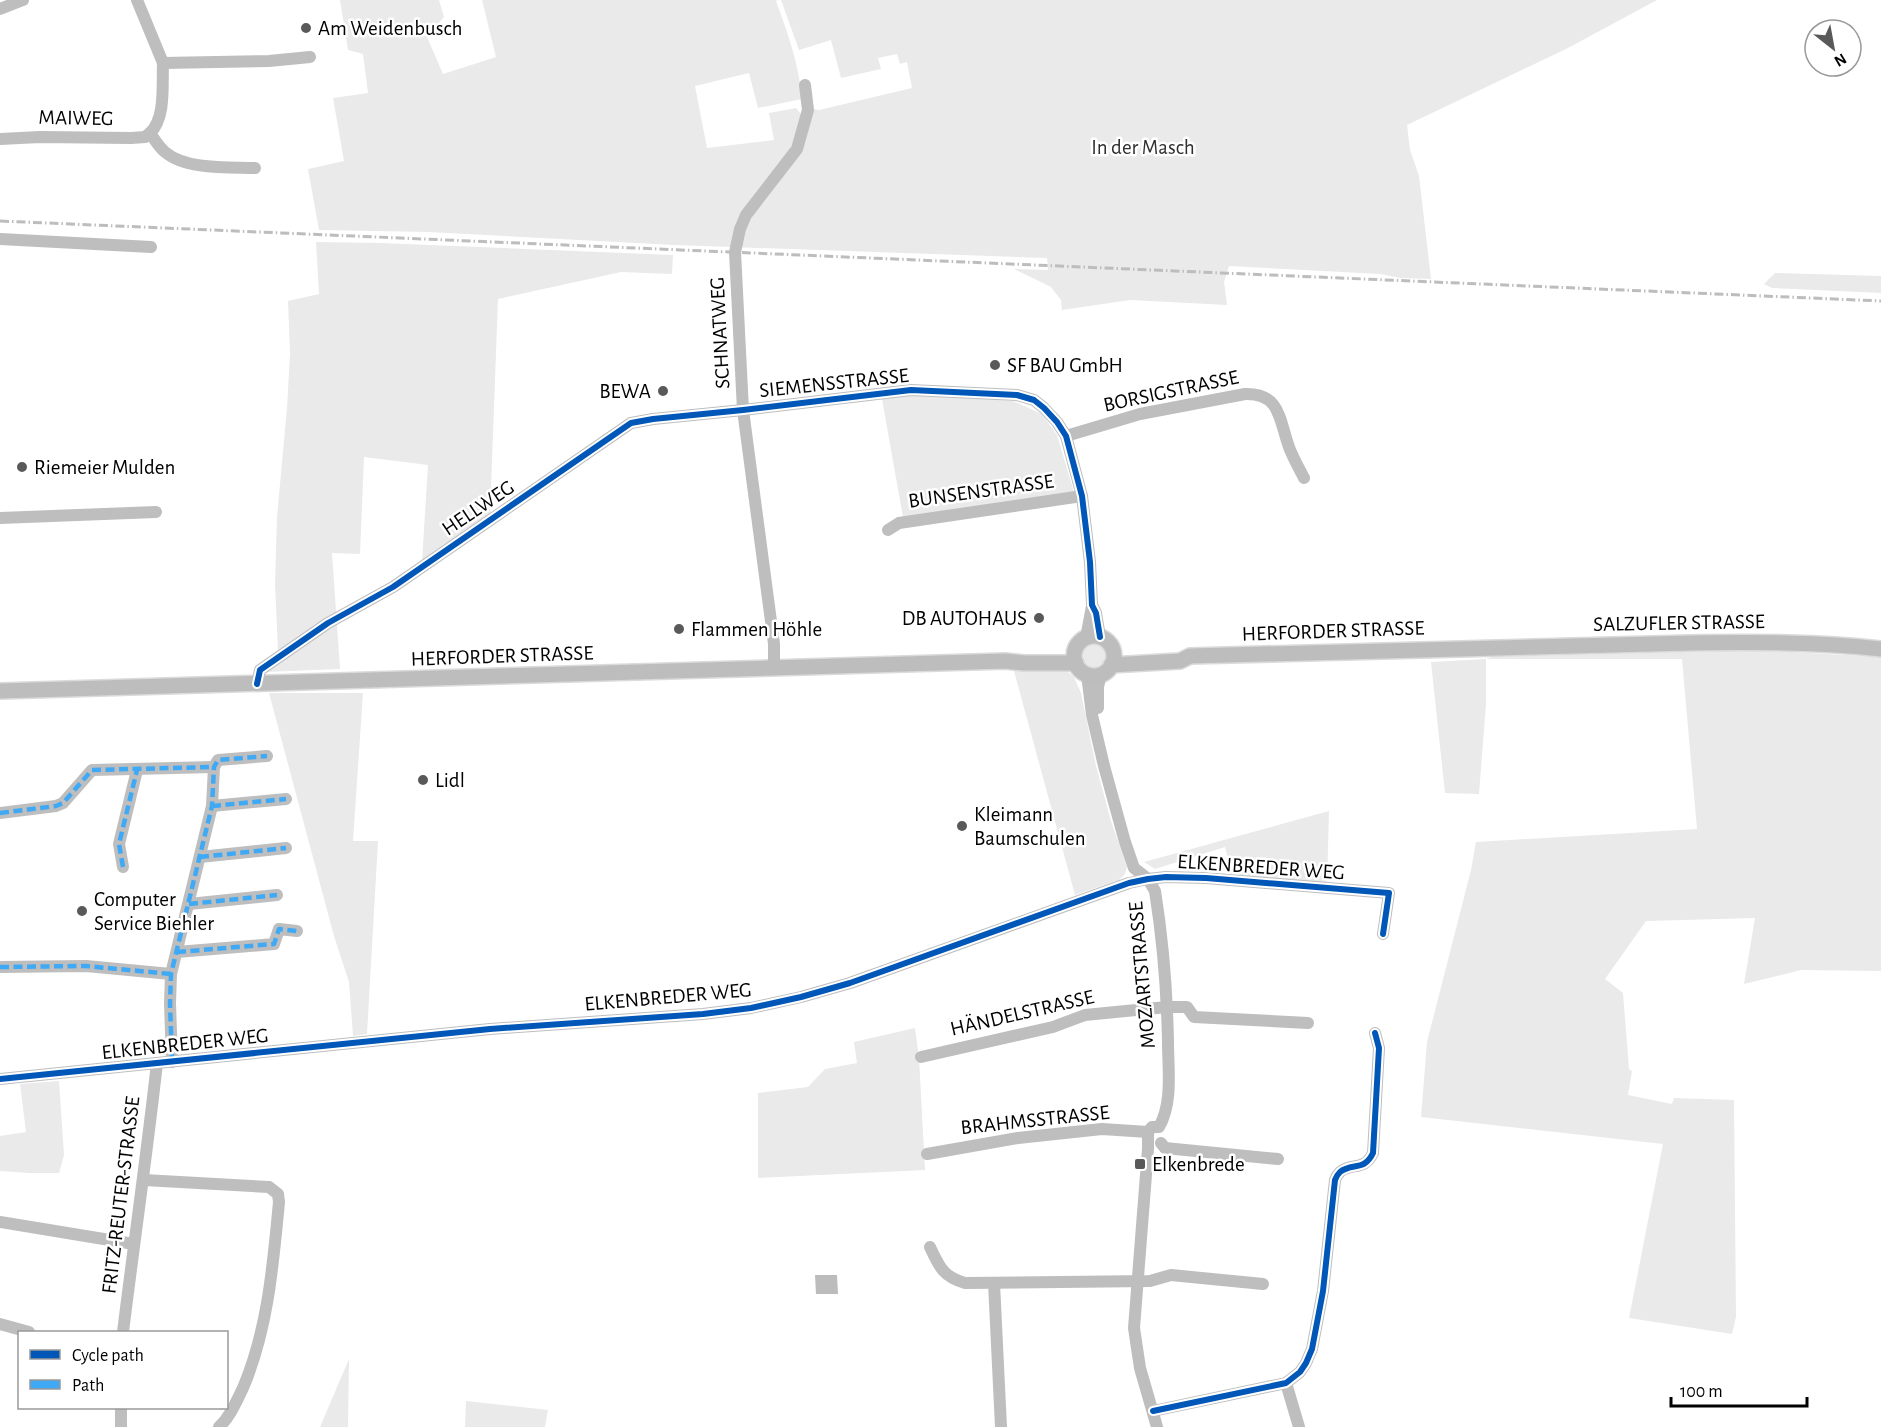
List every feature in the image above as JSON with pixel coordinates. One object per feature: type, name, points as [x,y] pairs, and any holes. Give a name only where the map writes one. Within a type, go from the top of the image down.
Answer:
[{"type":"main road","points":[[1106,640],[1103,666],[1082,672],[1084,646],[1106,640]]},
{"type":"main road","name":"SALZUFLER STRASSE","points":[[1478,648],[1757,642],[1827,644],[1881,649]]},
{"type":"main road","name":"HERFORDER STRASSE","points":[[0,691],[1005,661],[1024,663],[1084,646]]},
{"type":"main road","name":"HERFORDER STRASSE","points":[[1103,666],[1180,661],[1190,656],[1478,648]]},
{"type":"street","points":[[6,4],[23,0]]},
{"type":"street","points":[[137,0],[164,63],[161,118],[150,134],[167,154],[196,165],[255,168]]},
{"type":"street","points":[[164,63],[269,61],[310,57]]},
{"type":"street","name":"SCHNATWEG","points":[[774,669],[774,644],[743,410],[735,252],[737,241],[750,210],[797,149],[808,110],[805,85]]},
{"type":"street","name":"MAIWEG","points":[[0,139],[40,136],[132,138],[150,134]]},
{"type":"street","points":[[0,239],[152,247]]},
{"type":"street","name":"SIEMENSSTRASSE","points":[[743,410],[911,390],[1017,395],[1034,400],[1057,422],[1066,436],[1082,496],[1090,562],[1092,605],[1096,613],[1084,646]]},
{"type":"street","name":"BORSIGSTRASSE","points":[[1066,436],[1140,414],[1245,394],[1257,394],[1265,397],[1279,412],[1289,447],[1304,478]]},
{"type":"street","name":"HELLWEG","points":[[257,684],[260,670],[287,650],[328,623],[393,587],[631,423],[743,410]]},
{"type":"street","name":"BUNSENSTRASSE","points":[[888,530],[899,523],[1082,496]]},
{"type":"street","points":[[0,518],[156,512]]},
{"type":"street","name":"MOZARTSTRASSE","points":[[1103,666],[1092,715],[1125,842],[1134,867],[1148,879],[1155,891],[1167,1007],[1169,1076],[1166,1112],[1151,1134],[1134,1328],[1136,1347],[1157,1427]]},
{"type":"street","points":[[172,1062],[171,974],[212,806],[214,767],[218,760],[267,756]]},
{"type":"street","points":[[0,813],[56,806],[63,803],[92,770],[214,767]]},
{"type":"street","points":[[123,867],[119,844],[137,770]]},
{"type":"street","points":[[212,806],[286,799]]},
{"type":"street","points":[[200,857],[286,848]]},
{"type":"street","name":"ELKENBREDER WEG","points":[[0,1079],[490,1029],[703,1014],[751,1008],[850,983],[1148,879],[1206,878],[1389,893],[1383,934]]},
{"type":"street","points":[[189,904],[277,896]]},
{"type":"street","points":[[177,952],[274,944],[279,929],[297,931]]},
{"type":"street","points":[[0,966],[86,966],[171,974]]},
{"type":"street","name":"HÄNDELSTRASSE","points":[[921,1057],[1053,1027],[1084,1016],[1167,1007],[1186,1007],[1194,1017],[1308,1023]]},
{"type":"street","points":[[1153,1412],[1286,1383],[1300,1372],[1306,1363],[1312,1349],[1323,1291],[1335,1180],[1340,1172],[1362,1166],[1370,1160],[1373,1153],[1380,1048],[1375,1033]]},
{"type":"street","name":"FRITZ-REUTER-STRASSE","points":[[123,1331],[157,1063]]},
{"type":"street","name":"BRAHMSSTRASSE","points":[[927,1154],[1018,1138],[1102,1129],[1151,1134]]},
{"type":"street","name":"MOZARTSTRASSE","points":[[1151,1134],[1163,1134],[1161,1143],[1165,1148],[1278,1159]]},
{"type":"street","points":[[144,1179],[269,1187],[278,1194],[270,1290],[256,1350],[237,1401],[219,1427]]},
{"type":"street","points":[[0,1222],[134,1244]]},
{"type":"street","points":[[930,1246],[939,1266],[952,1279],[965,1283],[1150,1281],[1171,1275],[1263,1284]]},
{"type":"street","points":[[994,1282],[1001,1427]]},
{"type":"street","points":[[0,1324],[25,1331]]},
{"type":"street","points":[[1286,1383],[1299,1427]]},
{"type":"street","points":[[120,1427],[121,1409]]},
{"type":"green space","name":"In der Masch","points":[[340,0],[439,0],[444,17],[427,37],[443,74],[496,57],[482,0],[778,0],[776,1],[796,61],[802,99],[758,108],[749,73],[695,86],[707,148],[774,140],[769,113],[796,108],[801,114],[794,143],[740,217],[748,219],[800,148],[809,108],[819,110],[912,88],[907,62],[900,64],[897,54],[878,58],[881,69],[841,78],[831,40],[799,50],[781,0],[1657,0],[1566,49],[1407,125],[1410,150],[1419,176],[1431,279],[1229,266],[1224,282],[1227,305],[1130,300],[1062,310],[1061,300],[1051,287],[1014,269],[1048,270],[1047,258],[674,245],[429,232],[319,230],[308,169],[344,161],[333,98],[368,93],[363,54],[348,50]]},
{"type":"green space","points":[[316,242],[673,255],[672,274],[621,272],[498,299],[490,515],[422,562],[428,465],[364,457],[360,554],[332,553],[340,669],[264,672],[278,650],[275,584],[277,517],[290,353],[288,301],[319,294]]},
{"type":"green space","points":[[1775,273],[1881,276],[1881,293],[1772,288],[1764,284]]},
{"type":"green space","points":[[912,395],[1013,401],[1042,414],[1057,435],[1074,492],[903,517],[882,399]]},
{"type":"green space","points":[[1094,643],[1103,647],[1107,656],[1103,665],[1094,669],[1085,665],[1081,656],[1085,647]]},
{"type":"green space","points":[[1754,650],[1881,657],[1881,971],[1801,970],[1744,984],[1755,918],[1646,921],[1605,979],[1623,993],[1629,1069],[1632,1071],[1628,1095],[1672,1104],[1674,1098],[1734,1100],[1736,1317],[1732,1334],[1629,1318],[1663,1144],[1421,1117],[1427,1042],[1471,870],[1476,842],[1697,829],[1682,659],[1486,659]]},
{"type":"green space","points":[[1486,659],[1486,704],[1479,794],[1445,793],[1431,662]]},
{"type":"green space","points":[[1014,671],[1067,671],[1074,677],[1081,693],[1096,766],[1111,821],[1127,867],[1125,874],[1119,880],[1075,895]]},
{"type":"green space","points":[[269,693],[363,693],[353,841],[378,841],[367,1034],[353,1036],[349,982],[334,936]]},
{"type":"green space","points":[[1329,811],[1327,883],[1232,876],[1225,847],[1155,869],[1144,862]]},
{"type":"green space","points":[[915,1028],[919,1058],[925,1170],[758,1178],[758,1093],[808,1087],[825,1069],[857,1063],[854,1042]]},
{"type":"green space","points":[[59,1081],[64,1155],[59,1173],[0,1171],[0,1136],[26,1132],[20,1084]]},
{"type":"green space","points":[[349,1359],[348,1427],[320,1427]]},
{"type":"green space","points":[[466,1401],[548,1410],[545,1427],[465,1427]]},
{"type":"shaded area","points":[[815,1275],[837,1275],[838,1294],[816,1294]]},
{"type":"railway","points":[[0,221],[1881,301]]},
{"type":"marked path","points":[[172,1062],[171,974],[212,806],[214,767],[218,760],[267,756]]},
{"type":"marked path","points":[[0,813],[56,806],[63,803],[92,770],[214,767]]},
{"type":"marked path","points":[[123,867],[119,844],[137,770]]},
{"type":"marked path","points":[[212,806],[286,799]]},
{"type":"marked path","points":[[200,857],[286,848]]},
{"type":"marked path","points":[[189,904],[277,895]]},
{"type":"marked path","points":[[177,952],[274,944],[279,929],[297,931]]},
{"type":"marked path","points":[[0,967],[86,966],[171,974]]},
{"type":"cycle path","points":[[257,684],[260,670],[328,623],[393,587],[631,423],[911,390],[1017,395],[1034,400],[1057,422],[1066,436],[1082,496],[1090,562],[1092,605],[1096,613],[1100,637]]},
{"type":"cycle path","points":[[0,1079],[490,1029],[703,1014],[751,1008],[850,983],[1129,883],[1166,877],[1206,878],[1389,893],[1383,934]]},
{"type":"cycle path","points":[[1153,1411],[1286,1383],[1300,1372],[1306,1363],[1312,1349],[1323,1291],[1335,1180],[1344,1169],[1366,1163],[1373,1153],[1379,1048],[1375,1033]]},
{"type":"place","name":"Am Weidenbusch","points":[[306,28]]},
{"type":"place","name":"SF BAU GmbH","points":[[995,365]]},
{"type":"place","name":"BEWA","points":[[663,391]]},
{"type":"place","name":"Riemeier Mulden","points":[[22,467]]},
{"type":"place","name":"DB AUTOHAUS","points":[[1039,618]]},
{"type":"place","name":"Flammen Höhle","points":[[679,629]]},
{"type":"place","name":"Lidl","points":[[423,780]]},
{"type":"place","name":"Kleimann Baumschulen","points":[[962,826]]},
{"type":"place","name":"Computer Service Biehler","points":[[82,911]]},
{"type":"place","name":"Elkenbrede","points":[[1140,1164]]}]
